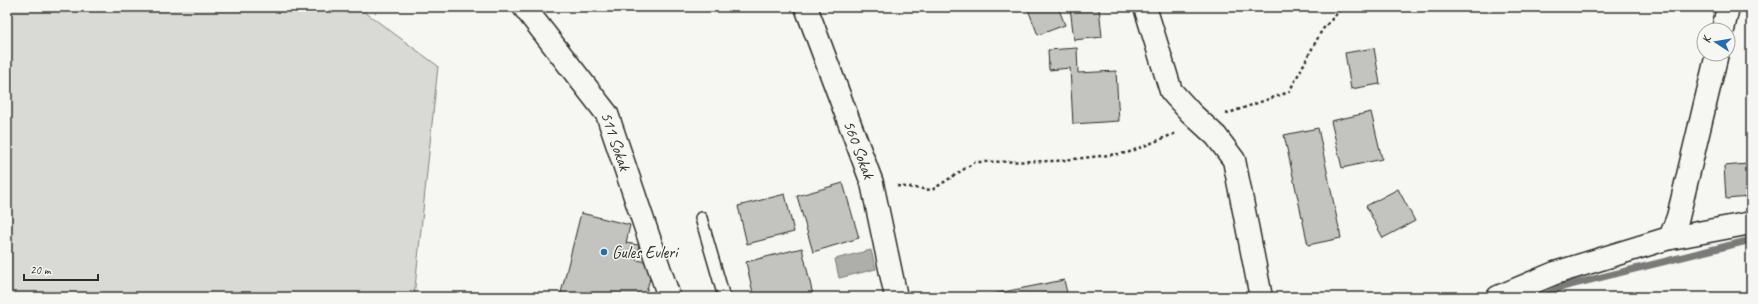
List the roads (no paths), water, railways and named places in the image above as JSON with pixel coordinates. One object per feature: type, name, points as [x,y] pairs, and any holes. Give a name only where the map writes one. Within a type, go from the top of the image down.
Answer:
[{"type":"street","name":"511 Sokak","points":[[524,7],[607,114],[669,297]]},
{"type":"street","name":"560 Sokak","points":[[806,7],[872,183],[896,297]]},
{"type":"street","points":[[1145,7],[1171,90],[1216,136],[1234,160],[1261,297]]},
{"type":"street","points":[[1725,22],[1728,7]]},
{"type":"street","points":[[1670,238],[1678,217],[1715,62]]},
{"type":"street","points":[[1498,297],[1555,273],[1670,238],[1751,223]]},
{"type":"lane","points":[[701,218],[724,297]]},
{"type":"waterway","points":[[1542,297],[1562,287],[1751,240]]},
{"type":"place","name":"Gules Evleri","points":[[604,252]]}]
